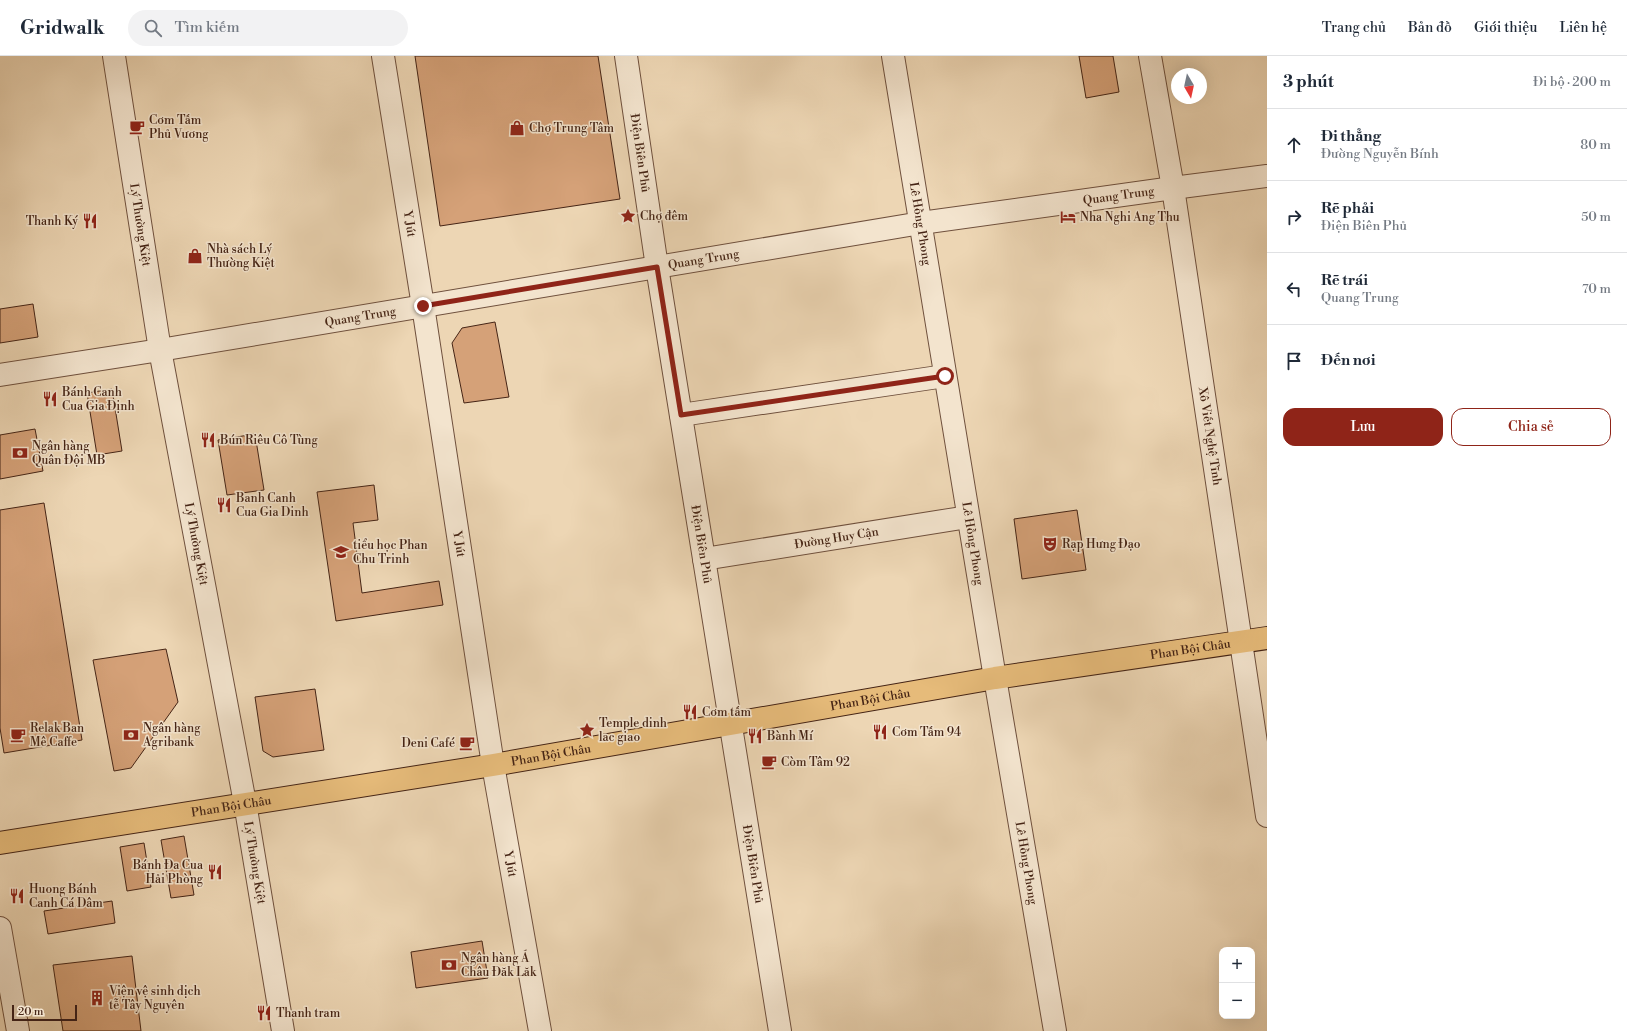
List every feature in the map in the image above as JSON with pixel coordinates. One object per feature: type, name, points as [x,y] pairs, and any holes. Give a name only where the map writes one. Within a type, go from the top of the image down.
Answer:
[{"type":"main road","name":"Phan Bội Châu","points":[[0,843],[245,803],[493,765],[995,678],[1267,638]]},
{"type":"street","name":"Lý Thường Kiệt","points":[[114,56],[160,350],[245,803],[283,1031]]},
{"type":"street","name":"Y Jút","points":[[382,56],[423,306],[493,765],[540,1031]]},
{"type":"street","name":"Điện Biên Phủ","points":[[626,56],[657,267],[780,1031]]},
{"type":"street","name":"Lê Hồng Phong","points":[[893,56],[968,518],[1055,1031]]},
{"type":"street","name":"Xô Viết Nghệ Tĩnh","points":[[1150,56],[1173,188],[1267,816]]},
{"type":"street","name":"Quang Trung","points":[[0,375],[160,350],[921,223],[1267,176]]},
{"type":"street","points":[[681,415],[945,376]]},
{"type":"street","name":"Đường Huy Cận","points":[[704,559],[968,518]]},
{"type":"street","points":[[0,928],[18,1031]]},
{"type":"building","name":"Chợ Trung Tâm","points":[[415,56],[598,56],[620,199],[440,226]]},
{"type":"building","points":[[1079,56],[1113,56],[1119,92],[1086,98]]},
{"type":"building","points":[[33,304],[38,337],[0,343],[0,309]]},
{"type":"building","points":[[495,322],[509,397],[464,403],[452,343],[462,328]]},
{"type":"building","points":[[112,389],[122,451],[97,455],[87,393]]},
{"type":"building","name":"Ngân hàng Quân Đội MB","points":[[35,429],[43,471],[0,479],[0,435]]},
{"type":"building","points":[[255,434],[264,490],[227,495],[218,440]]},
{"type":"building","name":"tiểu học Phan Chu Trinh","points":[[374,485],[378,520],[353,523],[362,593],[439,581],[443,605],[336,621],[317,492]]},
{"type":"building","points":[[44,503],[82,740],[4,753],[0,728],[0,510]]},
{"type":"building","name":"Rạp Hưng Đạo","points":[[1077,510],[1086,570],[1022,579],[1014,519]]},
{"type":"building","name":"Ngân hàng Agribank","points":[[166,649],[178,702],[131,768],[114,771],[93,660]]},
{"type":"building","points":[[315,689],[324,750],[273,757],[263,751],[255,697]]},
{"type":"building","points":[[184,836],[194,895],[171,898],[161,840]]},
{"type":"building","points":[[144,843],[151,887],[127,891],[120,847]]},
{"type":"building","points":[[112,901],[115,923],[48,934],[44,911]]},
{"type":"building","name":"Ngân hàng Á Châu Đăk Lăk","points":[[482,941],[488,978],[416,988],[411,952]]},
{"type":"building","name":"Viện vệ sinh dịch tễ Tây Nguyên","points":[[132,956],[141,1031],[63,1031],[53,965]]},
{"type":"place","name":"Cơm Tấm Phủ Vương","points":[[137,127]]},
{"type":"place","name":"Chợ Trung Tâm","points":[[517,128]]},
{"type":"place","name":"Chợ đêm","points":[[628,216]]},
{"type":"place","name":"Nha Nghi Ang Thu","points":[[1068,217]]},
{"type":"place","name":"Thanh Ký","points":[[90,221]]},
{"type":"place","name":"Nhà sách Lý Thường Kiệt","points":[[195,256]]},
{"type":"place","name":"Bánh Canh Cua Gia Định","points":[[50,399]]},
{"type":"place","name":"Bún Riêu Cô Tùng","points":[[208,440]]},
{"type":"place","name":"Ngân hàng Quân Đội MB","points":[[20,453]]},
{"type":"place","name":"Banh Canh Cua Gia Dinh","points":[[224,505]]},
{"type":"place","name":"Rạp Hưng Đạo","points":[[1050,544]]},
{"type":"place","name":"tiểu học Phan Chu Trinh","points":[[341,552]]},
{"type":"place","name":"Cơm tấm","points":[[690,712]]},
{"type":"place","name":"Temple dinh lac giao","points":[[587,730]]},
{"type":"place","name":"Cơm Tấm 94","points":[[880,732]]},
{"type":"place","name":"Relak Ban Mê Caffe","points":[[18,735]]},
{"type":"place","name":"Ngân hàng Agribank","points":[[131,735]]},
{"type":"place","name":"Bành Mí","points":[[755,736]]},
{"type":"place","name":"Deni Café","points":[[467,743]]},
{"type":"place","name":"Còm Tâm 92","points":[[769,762]]},
{"type":"place","name":"Bánh Đa Cua Hải Phòng","points":[[215,872]]},
{"type":"place","name":"Huong Bánh Canh Cá Dâm","points":[[17,896]]},
{"type":"place","name":"Ngân hàng Á Châu Đăk Lăk","points":[[449,965]]},
{"type":"place","name":"Viện vệ sinh dịch tễ Tây Nguyên","points":[[97,998]]},
{"type":"place","name":"Thanh tram","points":[[264,1013]]},
{"type":"route","points":[[423,306],[657,267],[681,415],[945,376]]}]
